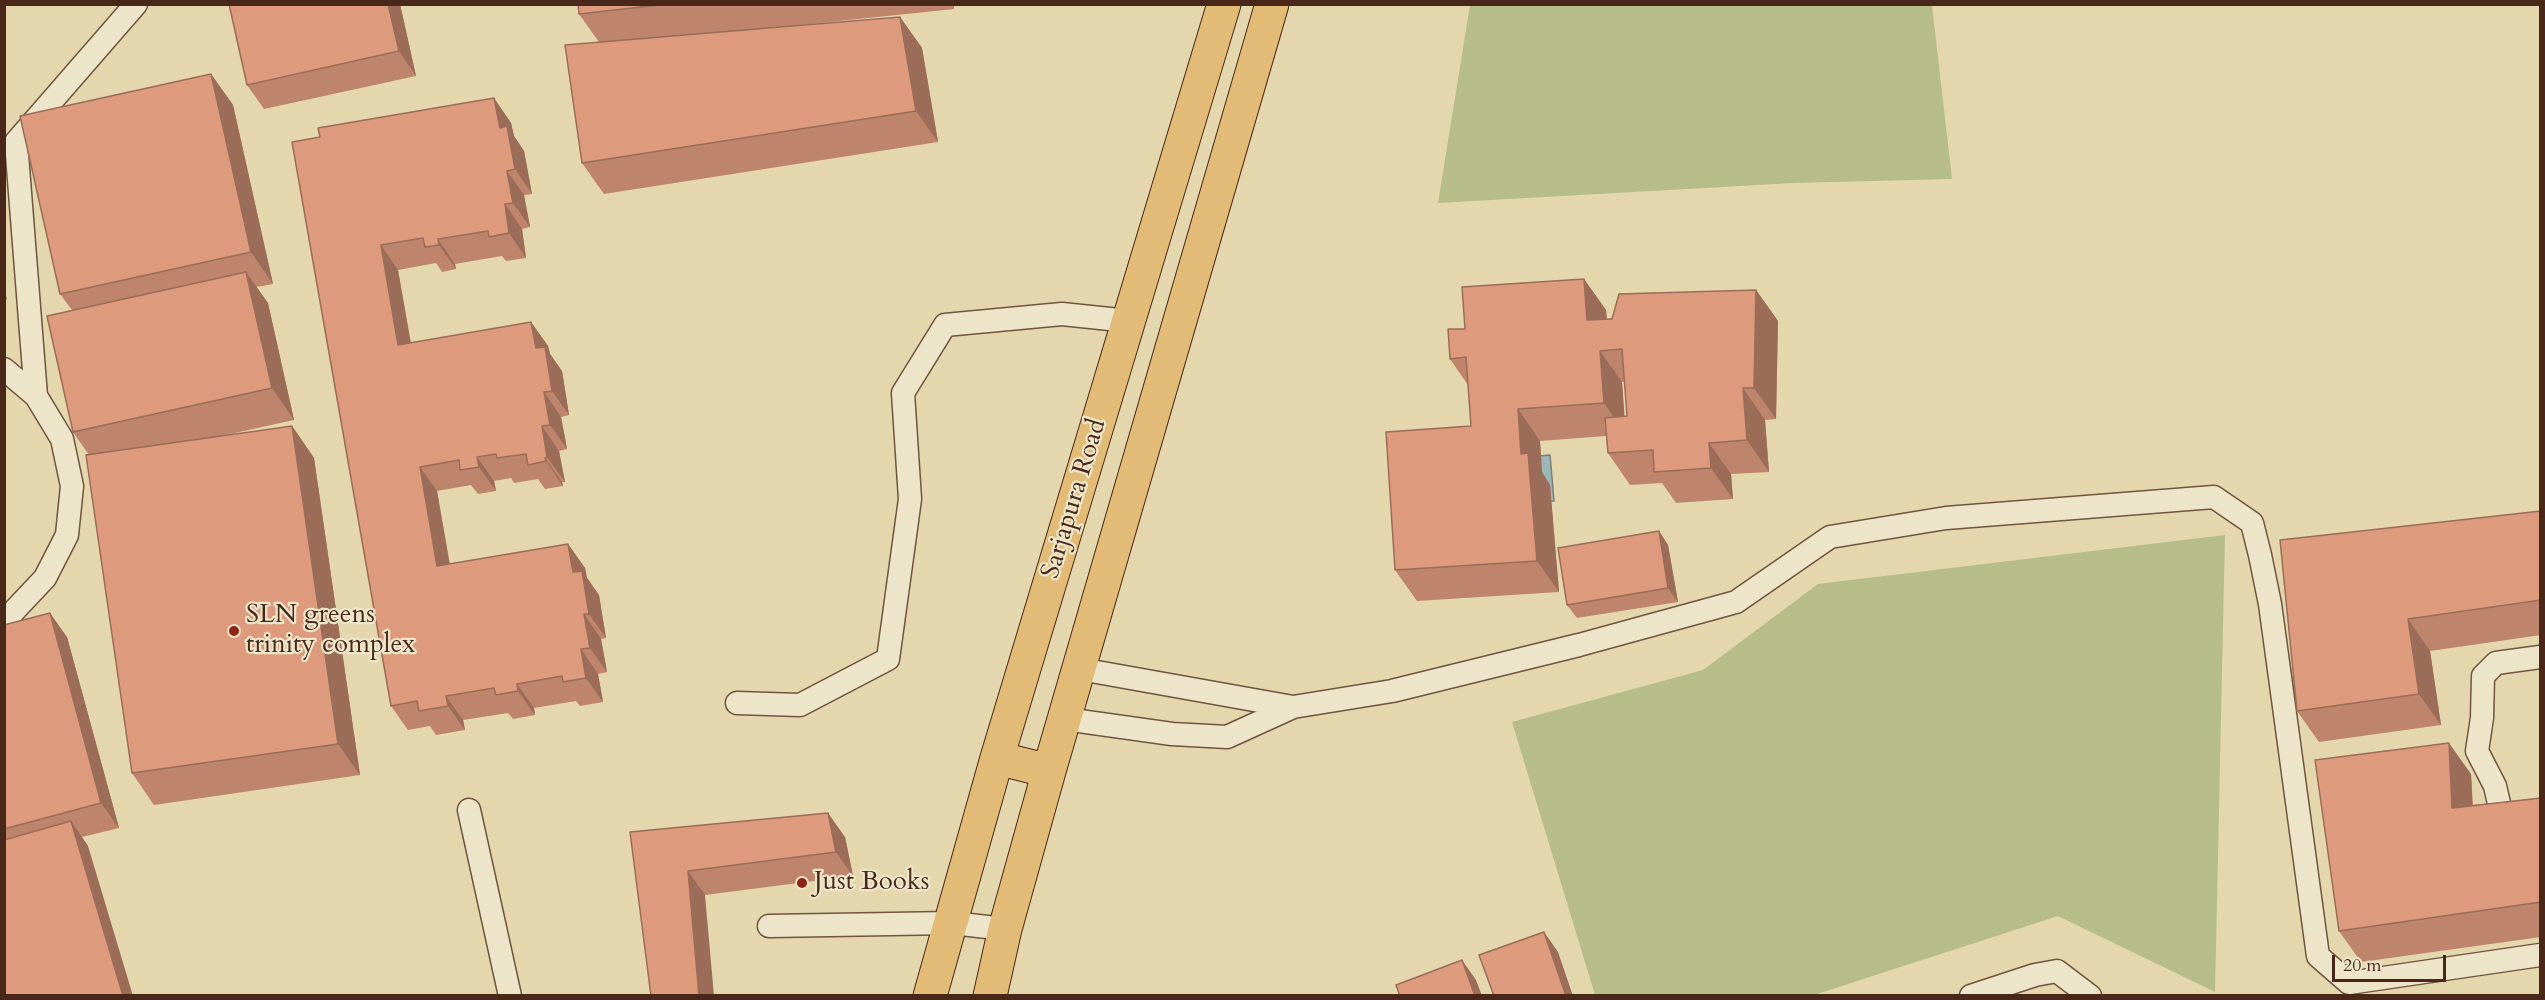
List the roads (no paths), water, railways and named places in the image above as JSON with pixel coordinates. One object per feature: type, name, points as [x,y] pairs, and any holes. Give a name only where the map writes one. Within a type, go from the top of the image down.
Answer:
[{"type":"main road","name":"Sarjapura Road","points":[[930,996],[997,758],[1224,4]]},
{"type":"main road","name":"Sarjapura Road","points":[[990,996],[1005,929],[1049,771],[1272,4]]},
{"type":"main road","points":[[997,758],[1049,771]]},
{"type":"lane","points":[[36,396],[16,142],[136,4]]},
{"type":"lane","points":[[737,703],[800,705],[888,659],[910,499],[903,393],[945,326],[1062,314],[1129,321]]},
{"type":"lane","points":[[4,369],[36,396],[62,439],[72,486],[67,535],[45,578],[12,613],[4,616]]},
{"type":"lane","points":[[1065,718],[1172,734],[1227,737],[1293,707],[1392,691],[1579,645],[1736,602],[1830,537],[1946,518],[2214,497],[2252,524],[2260,555],[2270,604],[2318,956],[2349,983],[2541,955]]},
{"type":"lane","points":[[2260,555],[2283,552]]},
{"type":"lane","points":[[2541,657],[2496,663],[2483,676],[2482,718],[2476,751],[2495,786],[2503,821],[2541,818]]},
{"type":"lane","points":[[1080,669],[1293,707]]},
{"type":"lane","points":[[2454,754],[2476,751]]},
{"type":"lane","points":[[2293,772],[2316,769]]},
{"type":"lane","points":[[469,810],[510,996]]},
{"type":"lane","points":[[769,926],[952,923],[1005,929]]},
{"type":"lane","points":[[1971,996],[2035,975],[2057,971],[2090,996]]},
{"type":"water","points":[[1550,455],[1554,501],[1522,504],[1518,458]]},
{"type":"place","name":"SLN greens trinity complex","points":[[234,631]]},
{"type":"place","name":"Just Books","points":[[802,883]]}]
